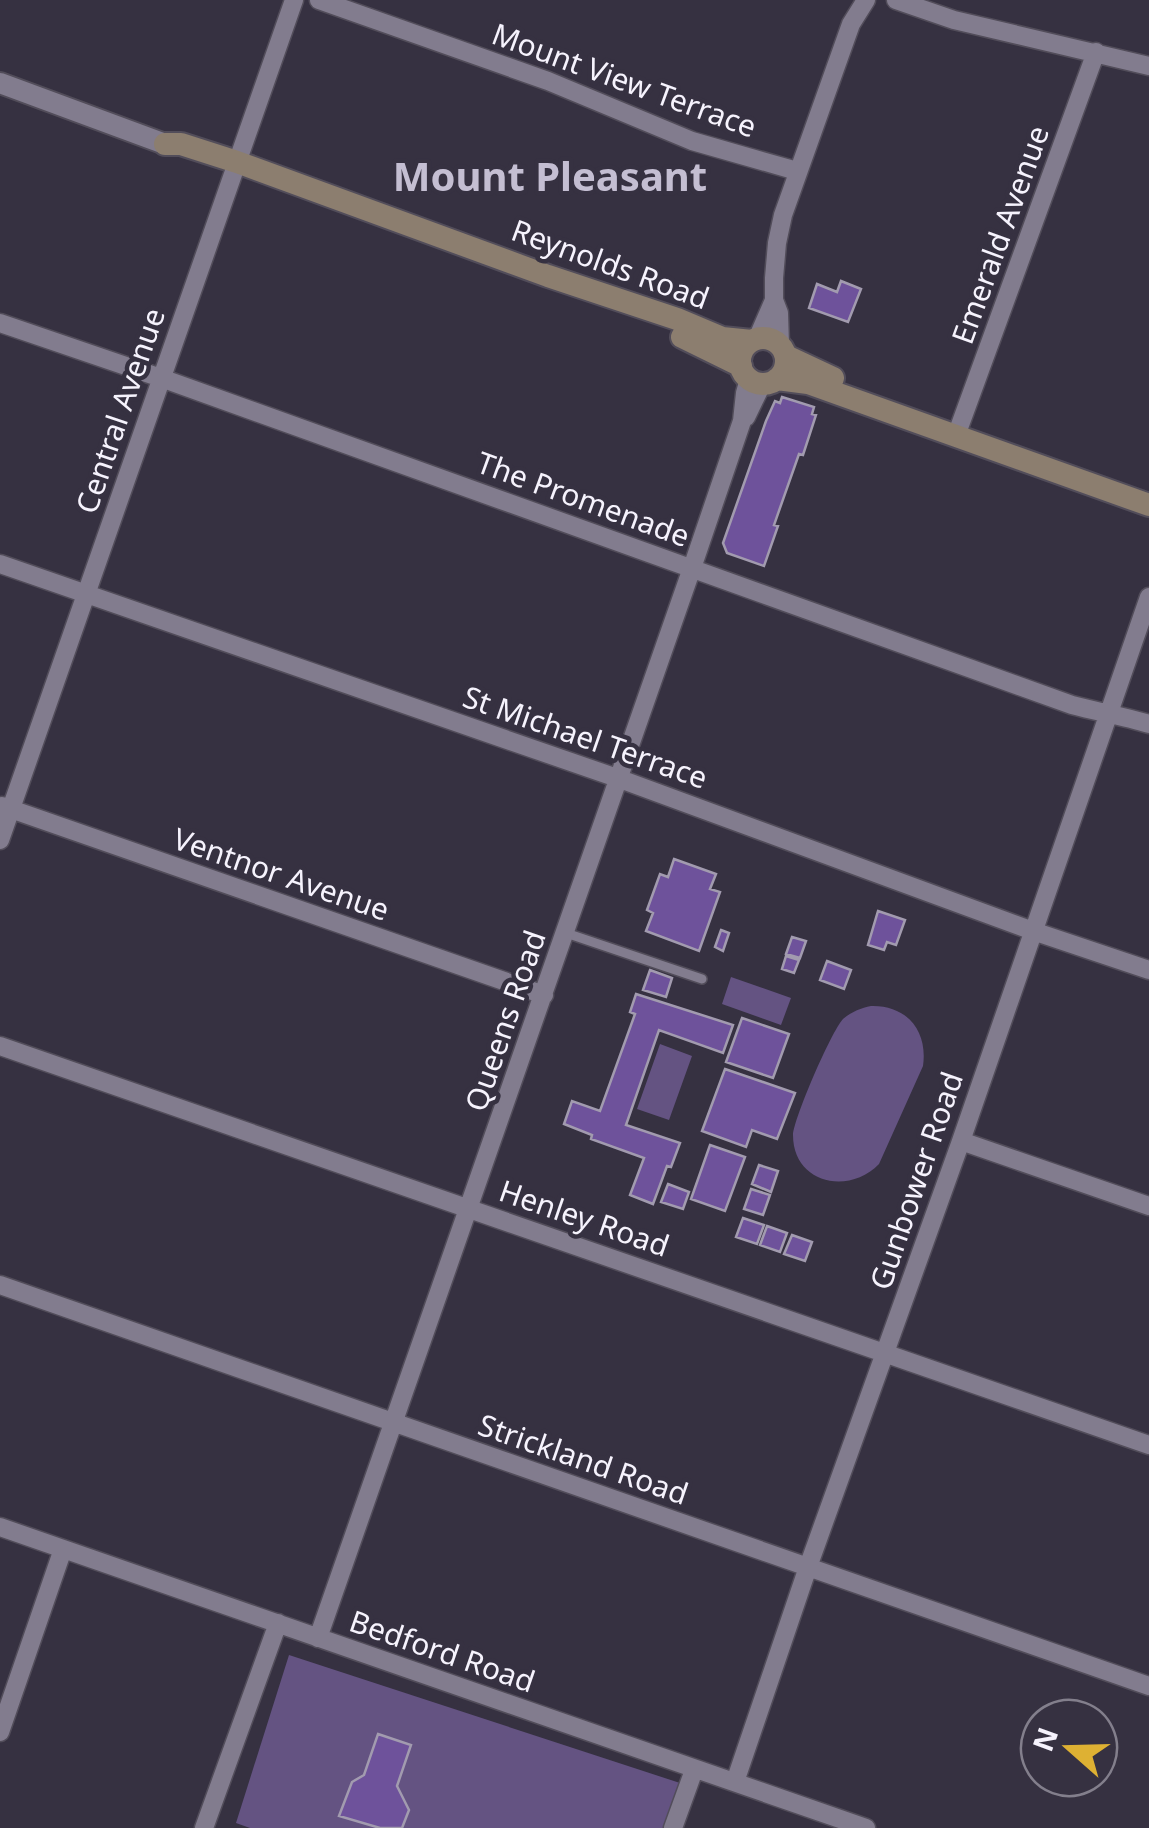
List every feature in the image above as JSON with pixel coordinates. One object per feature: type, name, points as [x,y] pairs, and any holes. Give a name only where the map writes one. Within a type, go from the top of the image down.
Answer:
[{"type":"main road","name":"Reynolds Road","points":[[165,144],[177,154],[234,168],[674,326],[769,346],[819,372],[958,431]]},
{"type":"main road","name":"Reynolds Road","points":[[674,326],[757,377],[808,383],[958,431],[1149,505]]},
{"type":"main road","points":[[769,346],[784,369],[757,377],[742,352],[769,346]]},
{"type":"main road","name":"Reynolds Road","points":[[1002,447],[1149,492]]},
{"type":"street","name":"Central Avenue","points":[[0,840],[5,808],[86,594],[294,0]]},
{"type":"street","name":"Mount View Terrace","points":[[319,0],[548,81],[692,141],[797,171]]},
{"type":"street","points":[[769,346],[782,215],[851,24],[866,0]]},
{"type":"street","points":[[896,0],[954,20],[1149,66]]},
{"type":"street","name":"Emerald Avenue","points":[[958,431],[1096,52]]},
{"type":"street","name":"Reynolds Road","points":[[0,82],[165,144]]},
{"type":"street","name":"The Promenade","points":[[0,322],[1072,705],[1149,724]]},
{"type":"street","name":"Queens Road","points":[[318,1638],[692,568],[742,421],[745,391],[757,377]]},
{"type":"street","name":"St Michael Terrace","points":[[0,564],[620,778],[1033,932],[1149,970]]},
{"type":"street","name":"Gunbower Road","points":[[735,1782],[1149,596]]},
{"type":"street","name":"Ventnor Avenue","points":[[5,808],[544,996]]},
{"type":"street","name":"Henley Road","points":[[0,1046],[1149,1446]]},
{"type":"street","points":[[961,1141],[1149,1206]]},
{"type":"street","name":"Strickland Road","points":[[0,1285],[1149,1686]]},
{"type":"street","name":"Bedford Road","points":[[0,1527],[866,1828]]},
{"type":"street","points":[[0,1732],[63,1549]]},
{"type":"street","points":[[204,1828],[278,1622]]},
{"type":"street","points":[[673,1828],[694,1770]]},
{"type":"lane","points":[[566,933],[702,979]]},
{"type":"shaded area","points":[[731,977],[791,998],[781,1025],[722,1004]]},
{"type":"shaded area","points":[[871,1006],[895,1010],[912,1022],[922,1042],[923,1066],[879,1164],[852,1180],[824,1180],[802,1164],[795,1151],[795,1126],[837,1027],[849,1014]]},
{"type":"shaded area","points":[[660,1044],[692,1056],[669,1120],[637,1109]]},
{"type":"shaded area","points":[[289,1655],[680,1783],[664,1828],[250,1828],[236,1823]]},
{"type":"building","points":[[841,281],[861,289],[848,322],[809,308],[817,284],[837,292]]},
{"type":"building","points":[[782,397],[814,407],[812,414],[816,415],[774,525],[778,526],[764,566],[727,553],[723,543],[766,421],[775,401],[780,403]]},
{"type":"building","points":[[674,859],[716,874],[710,889],[720,892],[699,951],[646,931],[653,913],[647,910],[660,874],[668,877]]},
{"type":"building","points":[[878,911],[905,920],[896,945],[887,942],[884,950],[868,945]]},
{"type":"building","points":[[721,930],[729,933],[723,951],[715,947]]},
{"type":"building","points":[[792,937],[806,941],[800,958],[786,954]]},
{"type":"building","points":[[786,956],[799,960],[794,973],[782,969]]},
{"type":"building","points":[[827,961],[851,970],[844,989],[820,980]]},
{"type":"building","points":[[650,970],[672,978],[666,997],[643,990]]},
{"type":"building","points":[[636,994],[733,1025],[723,1053],[659,1030],[626,1125],[680,1143],[653,1204],[630,1195],[644,1158],[591,1139],[592,1135],[564,1124],[572,1101],[600,1111],[635,1014],[630,1012]]},
{"type":"building","points":[[742,1018],[789,1034],[773,1078],[726,1062]]},
{"type":"building","points":[[725,1069],[795,1093],[777,1139],[752,1130],[746,1147],[702,1131]]},
{"type":"building","points":[[710,1145],[745,1157],[725,1211],[691,1199]]},
{"type":"building","points":[[759,1165],[778,1171],[771,1192],[752,1184]]},
{"type":"building","points":[[668,1184],[689,1192],[683,1209],[661,1202]]},
{"type":"building","points":[[751,1189],[770,1195],[763,1215],[744,1209]]},
{"type":"building","points":[[743,1218],[764,1225],[757,1244],[736,1237]]},
{"type":"building","points":[[767,1226],[787,1233],[780,1252],[760,1245]]},
{"type":"building","points":[[792,1235],[812,1242],[805,1261],[784,1254]]},
{"type":"building","points":[[378,1734],[411,1745],[397,1786],[409,1810],[402,1828],[380,1828],[339,1816],[352,1782],[364,1775]]},
{"type":"district","name":"Mount Pleasant","points":[[550,177]]}]
